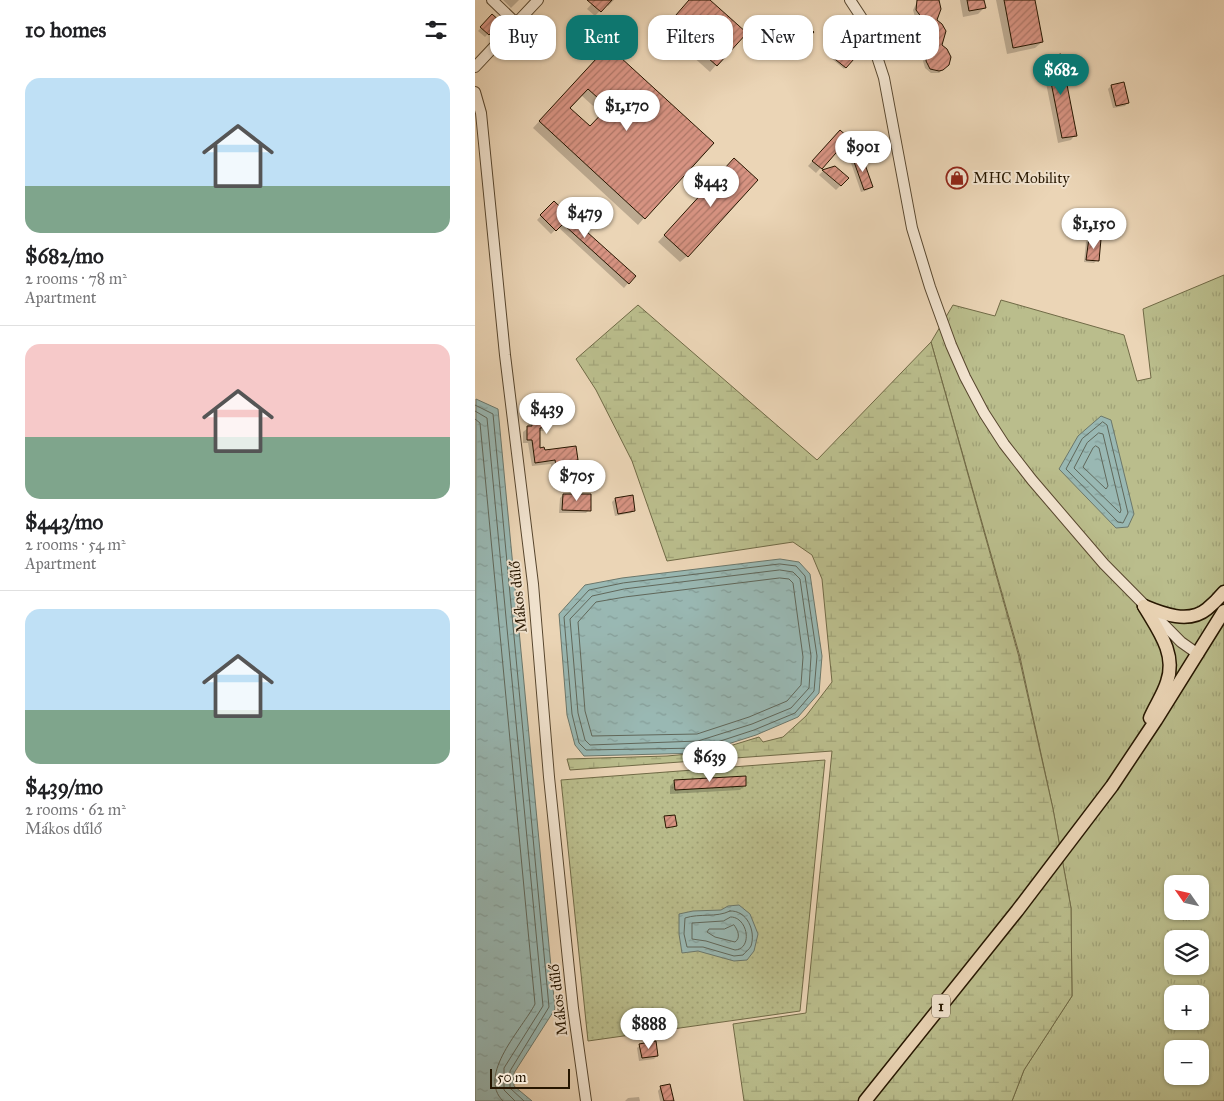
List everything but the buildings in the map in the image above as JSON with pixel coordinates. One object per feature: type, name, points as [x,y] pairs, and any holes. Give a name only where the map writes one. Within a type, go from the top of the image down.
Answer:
[{"type":"main road","points":[[1144,606],[1164,615],[1183,617],[1206,610],[1224,592]]},
{"type":"main road","points":[[1123,769],[1167,682],[1170,667],[1167,647],[1144,606]]},
{"type":"main road","name":"1","points":[[865,1101],[1017,910],[1123,769],[1224,611]]},
{"type":"street","points":[[492,0],[508,15]]},
{"type":"street","points":[[524,15],[538,0]]},
{"type":"street","points":[[850,0],[867,26],[884,78],[912,228],[930,287],[951,346],[984,413],[1032,480],[1104,564],[1181,642],[1198,654]]},
{"type":"street","points":[[475,67],[490,51]]},
{"type":"street","name":"Mákos dűlő","points":[[475,92],[481,113],[505,355],[533,584],[549,777],[573,1008],[586,1101]]},
{"type":"green space","points":[[1224,275],[1224,1101],[1012,1101],[1024,1070],[1072,996],[1071,908],[1053,809],[1020,657],[931,342],[953,305],[995,316],[1001,300],[1124,335],[1137,381],[1151,378],[1143,309]]},
{"type":"green space","points":[[638,305],[817,460],[931,342],[1019,657],[1053,809],[1071,908],[1072,996],[1024,1070],[1012,1101],[744,1101],[733,1024],[806,1013],[832,751],[570,770],[567,759],[667,756],[710,752],[759,737],[763,742],[783,737],[806,716],[832,682],[822,579],[812,555],[793,542],[667,561],[632,461],[596,390],[576,359]]},
{"type":"green space","points":[[825,760],[800,1011],[588,1041],[561,780]]},
{"type":"water","points":[[476,399],[498,409],[555,1009],[514,1073],[514,1086],[532,1101],[475,1101]]},
{"type":"water","points":[[1101,416],[1111,420],[1134,514],[1128,527],[1116,528],[1059,469],[1078,436]]},
{"type":"water","points":[[780,559],[799,562],[810,574],[822,656],[819,693],[798,717],[756,735],[700,753],[584,756],[575,745],[567,715],[559,614],[585,585],[622,578]]},
{"type":"water","points":[[739,905],[750,914],[758,934],[754,951],[747,960],[734,961],[698,951],[682,953],[679,934],[679,914],[693,911],[721,910],[728,906]]},
{"type":"place","name":"MHC Mobility","points":[[957,178]]}]
